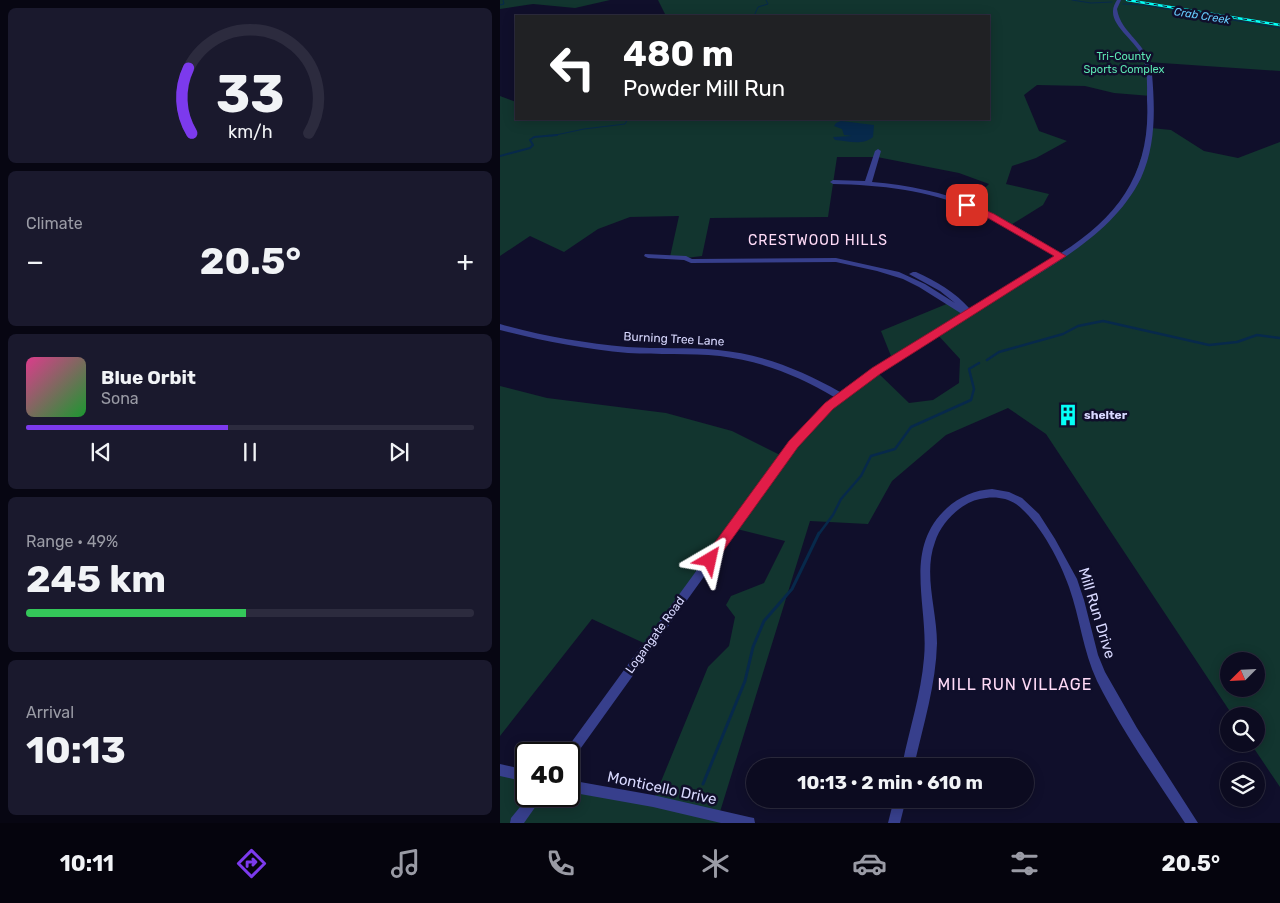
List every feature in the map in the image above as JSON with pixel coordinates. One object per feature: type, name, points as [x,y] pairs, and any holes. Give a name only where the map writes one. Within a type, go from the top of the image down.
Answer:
[{"type":"street","name":"Logangate Road","points":[[578,742],[794,444],[829,406],[876,371],[1081,244],[1105,222],[1136,183],[1145,163],[1152,119],[1147,64],[1142,49],[1117,19],[1115,9],[1119,0]]},
{"type":"street","points":[[868,183],[878,152]]},
{"type":"street","points":[[833,182],[868,183],[914,189],[958,201],[991,216],[1061,256]]},
{"type":"street","points":[[648,256],[686,258],[691,261],[837,258],[906,277],[969,314]]},
{"type":"street","name":"Burning Tree Lane","points":[[500,327],[575,344],[648,351],[717,353],[747,357],[794,372],[840,396]]},
{"type":"street","name":"Mill Run Drive","points":[[910,758],[930,657],[930,624],[926,575],[929,544],[942,520],[965,500],[981,494],[997,493],[1013,498],[1026,507],[1056,549],[1075,587],[1089,645],[1100,674],[1112,698],[1192,823]]},
{"type":"street","points":[[500,770],[515,773]]},
{"type":"street","name":"Monticello Drive","points":[[580,788],[653,801],[749,823]]},
{"type":"street","points":[[516,823],[528,807]]},
{"type":"street","points":[[894,823],[898,808]]},
{"type":"green space","points":[[500,0],[610,0],[575,8],[533,4],[500,9]]},
{"type":"green space","name":"Tri-County Sports Complex","points":[[658,0],[1280,0],[1280,71],[1147,62],[1151,96],[1114,93],[1085,86],[1037,85],[1024,95],[1039,131],[1067,141],[1036,158],[1012,166],[1006,184],[1049,194],[1043,205],[1009,226],[967,205],[989,184],[959,173],[877,157],[837,157],[828,217],[710,218],[702,256],[670,257],[679,216],[630,217],[598,229],[564,252],[530,236],[500,256],[500,96],[515,102],[515,120],[990,120],[990,15],[666,15]]},
{"type":"green space","points":[[1151,128],[1171,130],[1204,151],[1238,158],[1280,142],[1280,787],[1265,762],[1256,752],[1265,752],[1265,707],[1227,707],[1221,698],[1265,698],[1265,652],[1220,652],[1220,696],[1046,434],[1008,408],[946,435],[892,481],[868,524],[810,521],[719,815],[749,823],[500,823],[500,770],[515,773],[515,807],[580,807],[580,788],[653,801],[708,667],[729,646],[735,617],[726,605],[731,596],[764,583],[785,541],[733,528],[648,645],[592,619],[500,736],[500,386],[547,398],[666,413],[732,431],[784,457],[829,406],[876,371],[909,403],[933,400],[959,383],[960,359],[937,334],[893,361],[881,331],[949,303],[969,314],[1095,232],[1130,191]]},
{"type":"water","points":[[841,121],[874,125],[873,137],[860,142],[835,140],[833,137],[852,136],[844,135],[842,129],[834,126]]},
{"type":"waterway","points":[[500,5],[504,4],[503,0]]},
{"type":"waterway","name":"Crab Creek","points":[[754,15],[758,7],[768,4],[766,0]]},
{"type":"waterway","name":"Crab Creek","points":[[1072,0],[1091,3],[1112,2]]},
{"type":"waterway","name":"Crab Creek","points":[[1123,4],[1144,5],[1280,28]]},
{"type":"waterway","name":"Crab Creek","points":[[555,135],[584,129],[625,124],[627,120]]},
{"type":"waterway","name":"Crab Creek","points":[[500,156],[530,148],[533,145],[530,140],[534,137],[555,135]]},
{"type":"waterway","points":[[987,360],[999,352],[1063,334],[1078,326],[1103,321],[1209,345],[1237,342],[1257,335],[1280,338]]},
{"type":"waterway","points":[[818,535],[833,515],[841,499],[861,476],[871,456],[895,449],[911,427],[971,400],[974,389],[969,369],[979,363]]},
{"type":"waterway","points":[[703,784],[745,681],[753,647],[764,621],[792,589],[818,535]]},
{"type":"railway","points":[[1127,0],[1280,25]]},
{"type":"place","name":"shelter","points":[[1068,415]]},
{"type":"district","name":"CRESTWOOD HILLS","points":[[818,240]]},
{"type":"district","name":"MILL RUN VILLAGE","points":[[1015,684]]},
{"type":"route","points":[[710,560],[802,433],[829,406],[852,387],[876,371],[1061,256],[991,216],[967,205]]}]
